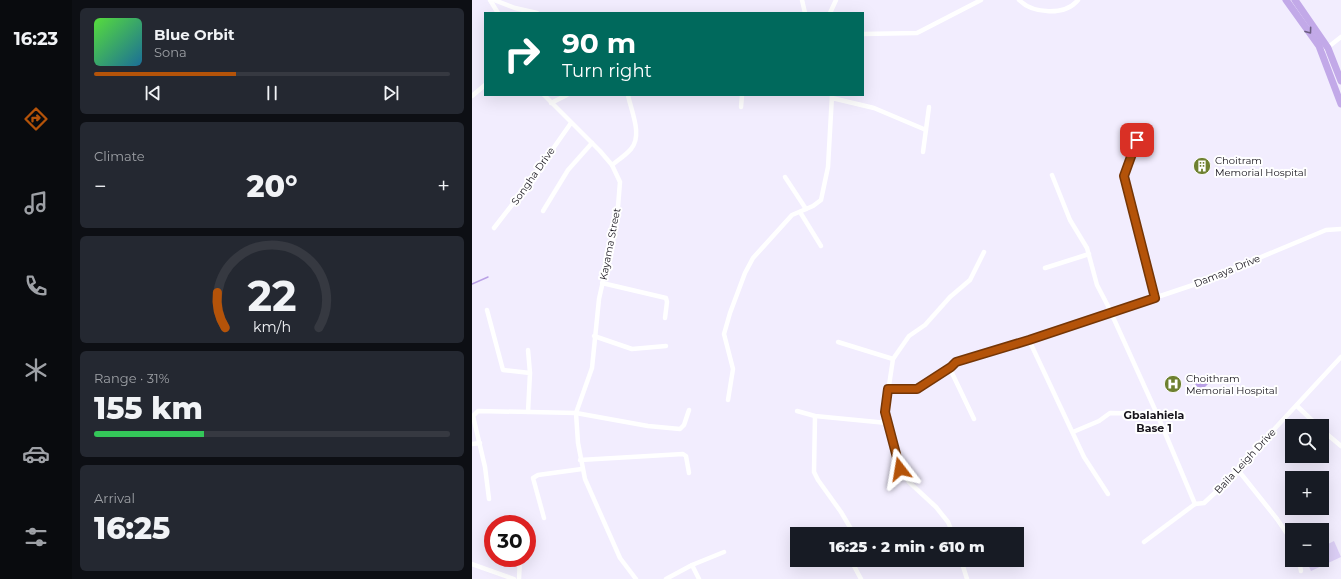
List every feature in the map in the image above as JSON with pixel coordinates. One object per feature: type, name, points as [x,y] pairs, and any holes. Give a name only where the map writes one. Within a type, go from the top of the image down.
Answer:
[{"type":"main road","points":[[1286,0],[1325,50],[1341,104]]},
{"type":"main road","points":[[1295,0],[1325,50],[1341,81]]},
{"type":"street","points":[[490,0],[497,12]]},
{"type":"street","points":[[495,0],[515,8],[533,12]]},
{"type":"street","points":[[802,0],[804,12]]},
{"type":"street","points":[[830,12],[836,0]]},
{"type":"street","points":[[864,34],[917,33],[981,0]]},
{"type":"street","points":[[1019,0],[1030,8],[1056,11],[1070,8],[1078,0]]},
{"type":"street","points":[[1325,50],[1341,37]]},
{"type":"street","points":[[472,96],[484,85]]},
{"type":"street","points":[[547,99],[562,96]]},
{"type":"street","points":[[612,166],[631,149],[636,142],[636,129],[628,96]]},
{"type":"street","points":[[741,107],[742,96]]},
{"type":"street","points":[[728,400],[733,370],[724,334],[730,313],[745,273],[753,258],[792,215],[818,203],[823,191],[830,147],[832,96],[878,109],[926,130]]},
{"type":"street","name":"Kayama Street","points":[[547,99],[592,143],[612,166],[620,182],[617,218],[602,284],[589,378],[576,413]]},
{"type":"street","points":[[923,152],[929,107]]},
{"type":"street","name":"Songha Drive","points":[[494,228],[529,183],[570,123]]},
{"type":"street","points":[[1137,140],[1124,176],[1155,298]]},
{"type":"street","points":[[543,211],[568,170],[592,143]]},
{"type":"street","points":[[1052,175],[1070,220],[1089,254],[1097,285],[1111,311],[1157,414],[1194,504]]},
{"type":"street","points":[[785,177],[806,209]]},
{"type":"street","points":[[800,212],[821,246]]},
{"type":"street","name":"Damaya Drive","points":[[888,389],[917,389],[951,367],[956,362],[1029,340],[1111,311],[1155,298],[1206,280],[1326,230],[1341,229]]},
{"type":"street","points":[[950,527],[936,507],[909,482],[900,469],[885,412],[893,359],[909,336],[925,325],[950,297],[970,280],[984,252]]},
{"type":"street","points":[[1044,268],[1089,254]]},
{"type":"street","points":[[602,284],[666,298],[665,318]]},
{"type":"street","points":[[487,310],[503,370],[530,373]]},
{"type":"street","points":[[594,336],[632,348],[666,346]]},
{"type":"street","points":[[1029,340],[1084,456],[1108,494]]},
{"type":"street","points":[[838,342],[893,359]]},
{"type":"street","points":[[528,350],[530,373],[528,412]]},
{"type":"street","name":"Baila Leigh Drive","points":[[1144,542],[1194,504],[1201,504],[1207,500],[1238,470],[1341,357]]},
{"type":"street","points":[[951,367],[952,373],[974,420]]},
{"type":"street","points":[[1297,406],[1311,419]]},
{"type":"street","points":[[489,499],[480,443],[473,416],[475,412],[486,410],[576,413],[641,425],[680,429],[684,425],[688,410]]},
{"type":"street","points":[[797,411],[815,416],[887,423]]},
{"type":"street","points":[[576,413],[580,460],[593,501],[620,558],[636,579]]},
{"type":"street","points":[[1073,432],[1099,421],[1110,413],[1157,414]]},
{"type":"street","points":[[815,416],[814,472],[849,527]]},
{"type":"street","points":[[1329,436],[1341,446]]},
{"type":"street","points":[[472,444],[480,443]]},
{"type":"street","points":[[580,460],[683,454],[686,456],[689,473]]},
{"type":"street","points":[[544,518],[533,478],[538,475],[582,469]]},
{"type":"street","points":[[1238,470],[1278,519],[1285,530]]},
{"type":"street","points":[[666,579],[692,565],[724,552]]},
{"type":"street","points":[[472,564],[514,579]]},
{"type":"street","points":[[692,565],[699,579]]},
{"type":"street","points":[[519,579],[520,567]]},
{"type":"street","points":[[855,567],[861,579]]},
{"type":"street","points":[[963,567],[967,579]]},
{"type":"street","points":[[1300,567],[1301,571]]},
{"type":"shaded area","points":[[1205,375],[1211,381],[1201,391],[1195,384]]},
{"type":"shaded area","points":[[1334,541],[1341,557],[1329,563],[1329,544]]},
{"type":"shaded area","points":[[1309,567],[1320,567],[1311,571]]},
{"type":"waterway","points":[[472,284],[488,277]]},
{"type":"place","name":"Choitram Memorial Hospital","points":[[1202,166]]},
{"type":"place","name":"Choithram Memorial Hospital","points":[[1173,384]]},
{"type":"district","name":"Gbalahiela Base 1","points":[[1154,421]]},
{"type":"route","points":[[900,469],[885,412],[888,389],[917,389],[951,367],[956,362],[1004,346],[1029,340],[1111,311],[1155,298],[1124,176],[1133,147],[1137,140]]}]
